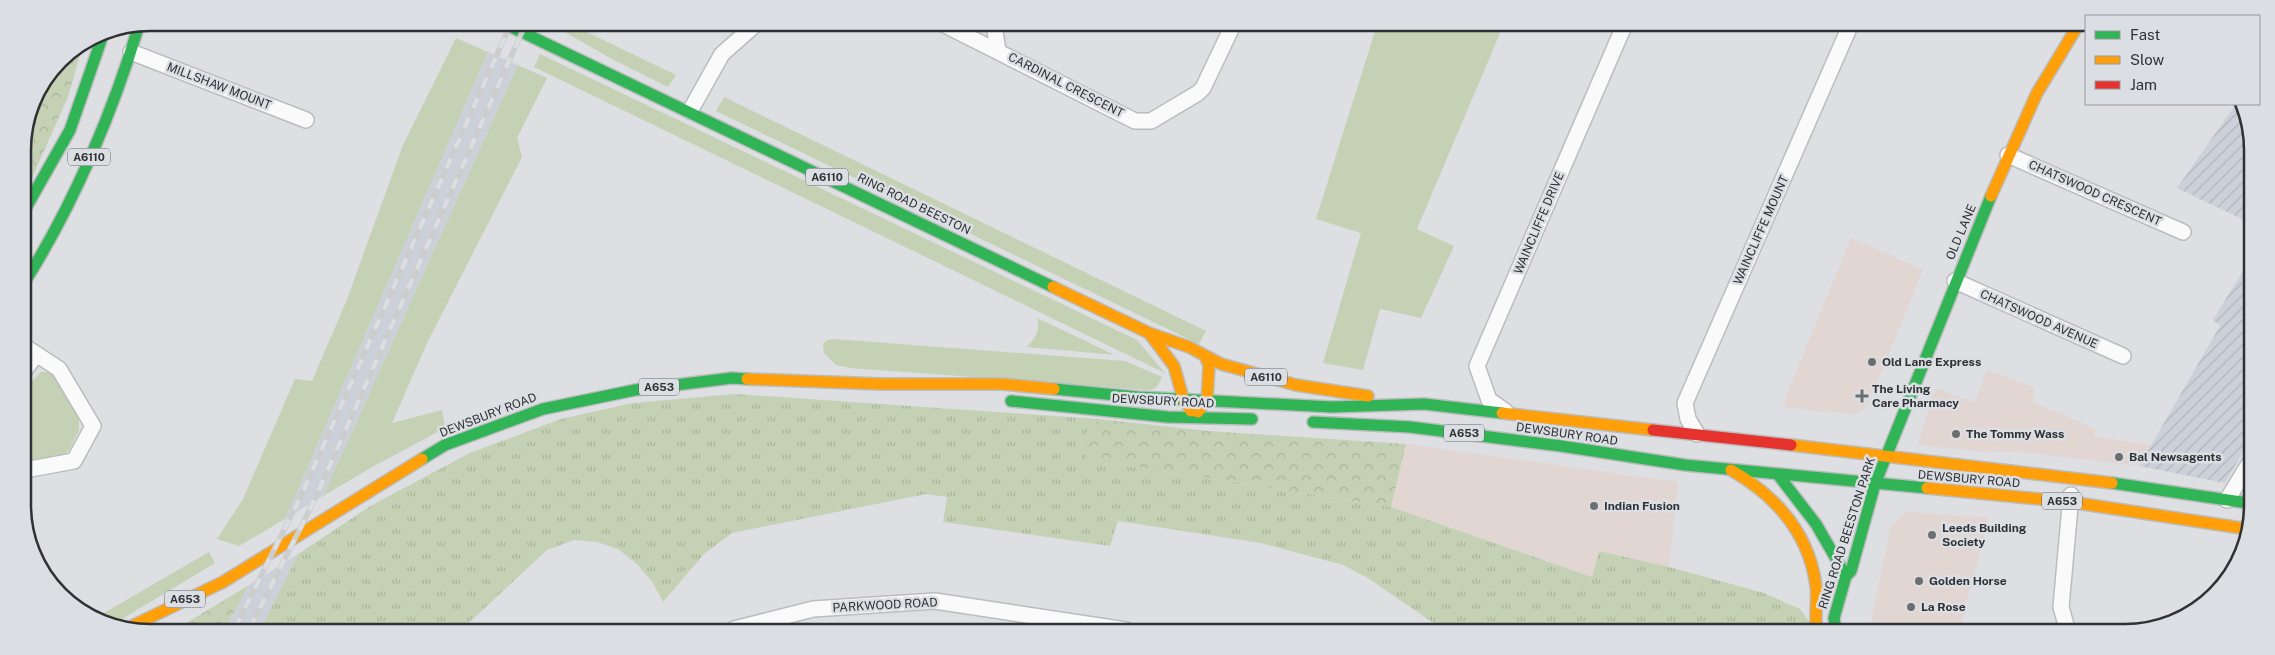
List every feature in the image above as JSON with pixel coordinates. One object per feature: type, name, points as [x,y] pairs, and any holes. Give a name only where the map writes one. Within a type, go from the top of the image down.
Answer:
[{"type":"main road","name":"RING ROAD BEESTON","points":[[522,32],[1149,333],[1189,347],[1221,364],[1251,374],[1296,385],[1424,404]]},
{"type":"main road","name":"OLD LANE","points":[[1886,455],[1955,281],[2008,155],[2038,93],[2079,32]]},
{"type":"main road","name":"A6110","points":[[32,271],[49,244],[103,127],[132,52],[137,33]]},
{"type":"main road","name":"A6110","points":[[32,197],[70,130],[101,42]]},
{"type":"main road","name":"RING ROAD BEESTON","points":[[1149,333],[1174,366],[1182,398],[1195,416]]},
{"type":"main road","points":[[1195,416],[1208,400],[1210,365],[1205,356]]},
{"type":"main road","name":"DEWSBURY ROAD","points":[[137,623],[223,582],[445,445],[543,409],[635,390],[732,378],[881,384],[1002,384],[1138,397],[1332,407],[1424,404],[2072,477],[2244,502]]},
{"type":"main road","name":"DEWSBURY ROAD","points":[[881,384],[976,396]]},
{"type":"main road","name":"DEWSBURY ROAD","points":[[996,399],[1168,417],[1195,416],[1260,419]]},
{"type":"main road","name":"DEWSBURY ROAD","points":[[1306,422],[1410,427],[1545,444],[1685,466],[1780,476],[1981,492],[2070,502],[2242,528]]},
{"type":"main road","points":[[1747,440],[1805,506],[1827,538],[1846,576]]},
{"type":"main road","name":"RING ROAD BEESTON PARK","points":[[1835,623],[1834,618],[1846,576],[1851,571],[1875,484],[1886,455]]},
{"type":"main road","points":[[1732,470],[1765,490],[1802,535],[1815,574],[1817,603],[1815,623]]},
{"type":"main road","name":"DEWSBURY ROAD","points":[[139,623],[148,617]]},
{"type":"main road","name":"RING ROAD BEESTON PARK","points":[[1829,623],[1834,618]]},
{"type":"street","name":"CARDINAL CRESCENT","points":[[958,32],[1135,121],[1151,120],[1198,93],[1203,88],[1230,31]]},
{"type":"street","name":"WAINCLIFFE DRIVE","points":[[1508,414],[1489,400],[1477,366],[1622,31]]},
{"type":"street","name":"WAINCLIFFE MOUNT","points":[[1697,434],[1688,419],[1685,403],[1848,31]]},
{"type":"street","points":[[690,111],[722,54],[747,32]]},
{"type":"street","name":"CARDINAL CRESCENT","points":[[995,32],[998,52]]},
{"type":"street","name":"MILLSHAW MOUNT","points":[[132,52],[306,120]]},
{"type":"street","name":"CHATSWOOD CRESCENT","points":[[2008,155],[2183,232]]},
{"type":"street","name":"CHATSWOOD AVENUE","points":[[1955,281],[2122,356]]},
{"type":"street","points":[[31,351],[59,369],[93,426],[74,461],[31,469]]},
{"type":"street","points":[[2227,500],[2244,472]]},
{"type":"street","points":[[2065,623],[2061,607],[2072,477]]},
{"type":"street","name":"PARKWOOD ROAD","points":[[758,624],[813,609],[935,600],[1085,624]]},
{"type":"shaded area","points":[[488,52],[518,65],[323,496],[285,519]]},
{"type":"shaded area","points":[[2235,106],[2243,134],[2244,220],[2177,188]]},
{"type":"shaded area","points":[[1851,238],[1923,270],[1867,407],[1855,415],[1785,407],[1785,399]]},
{"type":"shaded area","points":[[2244,269],[2244,451],[2225,483],[2139,466],[2220,326],[2213,320]]},
{"type":"shaded area","points":[[1987,369],[2034,388],[2033,402],[2096,429],[2093,436],[2151,445],[2139,466],[2019,452],[1989,452],[1918,445],[1935,388],[1975,402]]},
{"type":"shaded area","points":[[1406,444],[1678,482],[1669,567],[1599,551],[1593,577],[1391,507]]},
{"type":"shaded area","points":[[1906,512],[1989,517],[1961,623],[1871,623],[1891,526]]},
{"type":"shaded area","points":[[298,554],[263,624],[227,624],[249,585]]},
{"type":"green space","points":[[1375,31],[1501,31],[1417,229],[1454,246],[1421,318],[1380,309],[1363,370],[1323,363],[1361,233],[1316,219]]},
{"type":"green space","points":[[564,32],[586,32],[676,75],[668,87],[612,59]]},
{"type":"green space","points":[[456,38],[488,52],[285,519],[239,546],[217,539],[243,499],[295,379],[312,381],[346,302],[403,145]]},
{"type":"green space","points":[[80,54],[68,97],[32,178],[32,134],[40,104],[51,84]]},
{"type":"green space","points":[[540,54],[1137,340],[1165,373],[534,67]]},
{"type":"green space","points":[[518,65],[547,78],[517,138],[522,157],[427,343],[392,423],[442,410],[445,428],[323,496]]},
{"type":"green space","points":[[724,97],[1206,331],[1199,344],[716,111]]},
{"type":"green space","points":[[1037,318],[1115,355],[1027,347],[1036,334],[1038,327]]},
{"type":"green space","points":[[827,340],[1125,361],[1162,377],[1157,387],[1151,390],[850,368],[836,365],[824,353],[823,344]]},
{"type":"green space","points":[[41,372],[47,372],[55,376],[79,418],[79,430],[69,450],[62,457],[31,462],[31,382]]},
{"type":"green space","points":[[735,394],[1099,419],[1080,440],[1085,459],[1391,507],[1592,577],[1599,551],[1669,567],[1764,593],[1800,609],[1810,623],[1433,623],[1368,578],[1343,565],[1261,543],[1118,521],[1110,546],[943,522],[947,497],[926,494],[732,533],[704,554],[663,602],[653,583],[637,564],[618,549],[597,542],[574,540],[547,550],[468,624],[263,624],[298,554],[372,505],[470,453],[561,419],[633,403]]},
{"type":"green space","points":[[1099,419],[1208,431],[1406,444],[1391,507],[1085,459],[1080,440]]},
{"type":"green space","points":[[209,552],[215,563],[120,620],[102,614]]},
{"type":"green space","points":[[249,585],[227,624],[185,624]]},
{"type":"railway","points":[[237,624],[301,496],[507,32]]},
{"type":"railway","points":[[252,624],[314,501],[522,32]]},
{"type":"traffic: fast","points":[[521,32],[1053,287]]},
{"type":"traffic: fast","points":[[32,270],[59,222],[90,158],[117,91],[137,33]]},
{"type":"traffic: fast","points":[[32,197],[70,130],[101,42]]},
{"type":"traffic: fast","points":[[1835,623],[1834,618],[1846,576],[1851,571],[1875,484],[1991,196]]},
{"type":"traffic: fast","points":[[422,459],[445,445],[543,409],[635,390],[732,378],[747,379]]},
{"type":"traffic: fast","points":[[1054,389],[1138,397],[1332,407],[1424,404],[1502,413]]},
{"type":"traffic: fast","points":[[1011,401],[1168,417],[1252,419]]},
{"type":"traffic: fast","points":[[1313,422],[1410,427],[1561,446],[1685,465],[1927,488]]},
{"type":"traffic: fast","points":[[1779,476],[1816,524],[1846,576]]},
{"type":"traffic: fast","points":[[2112,483],[2244,502]]},
{"type":"traffic: slow","points":[[1991,196],[2037,93],[2075,31]]},
{"type":"traffic: slow","points":[[1053,287],[1149,333],[1189,347],[1221,364],[1296,385],[1368,396]]},
{"type":"traffic: slow","points":[[1149,333],[1174,366],[1183,398],[1191,411]]},
{"type":"traffic: slow","points":[[1198,412],[1207,400],[1209,365],[1205,356]]},
{"type":"traffic: slow","points":[[747,379],[881,384],[1002,384],[1054,389]]},
{"type":"traffic: slow","points":[[1502,413],[1653,430]]},
{"type":"traffic: slow","points":[[1791,445],[2112,483]]},
{"type":"traffic: slow","points":[[138,623],[223,582],[422,459]]},
{"type":"traffic: slow","points":[[1731,470],[1747,480],[1776,504],[1798,533],[1806,549],[1816,586],[1816,623]]},
{"type":"traffic: slow","points":[[1927,488],[2070,502],[2242,528]]},
{"type":"traffic: jam","points":[[1653,430],[1791,445]]},
{"type":"place","name":"Old Lane Express","points":[[1872,362]]},
{"type":"place","name":"The Living Care Pharmacy","points":[[1862,396]]},
{"type":"place","name":"The Tommy Wass","points":[[1956,434]]},
{"type":"place","name":"Bal Newsagents","points":[[2119,457]]},
{"type":"place","name":"Indian Fusion","points":[[1594,506]]},
{"type":"place","name":"Leeds Building Society","points":[[1932,535]]},
{"type":"place","name":"Golden Horse","points":[[1919,581]]},
{"type":"place","name":"La Rose","points":[[1911,607]]}]
